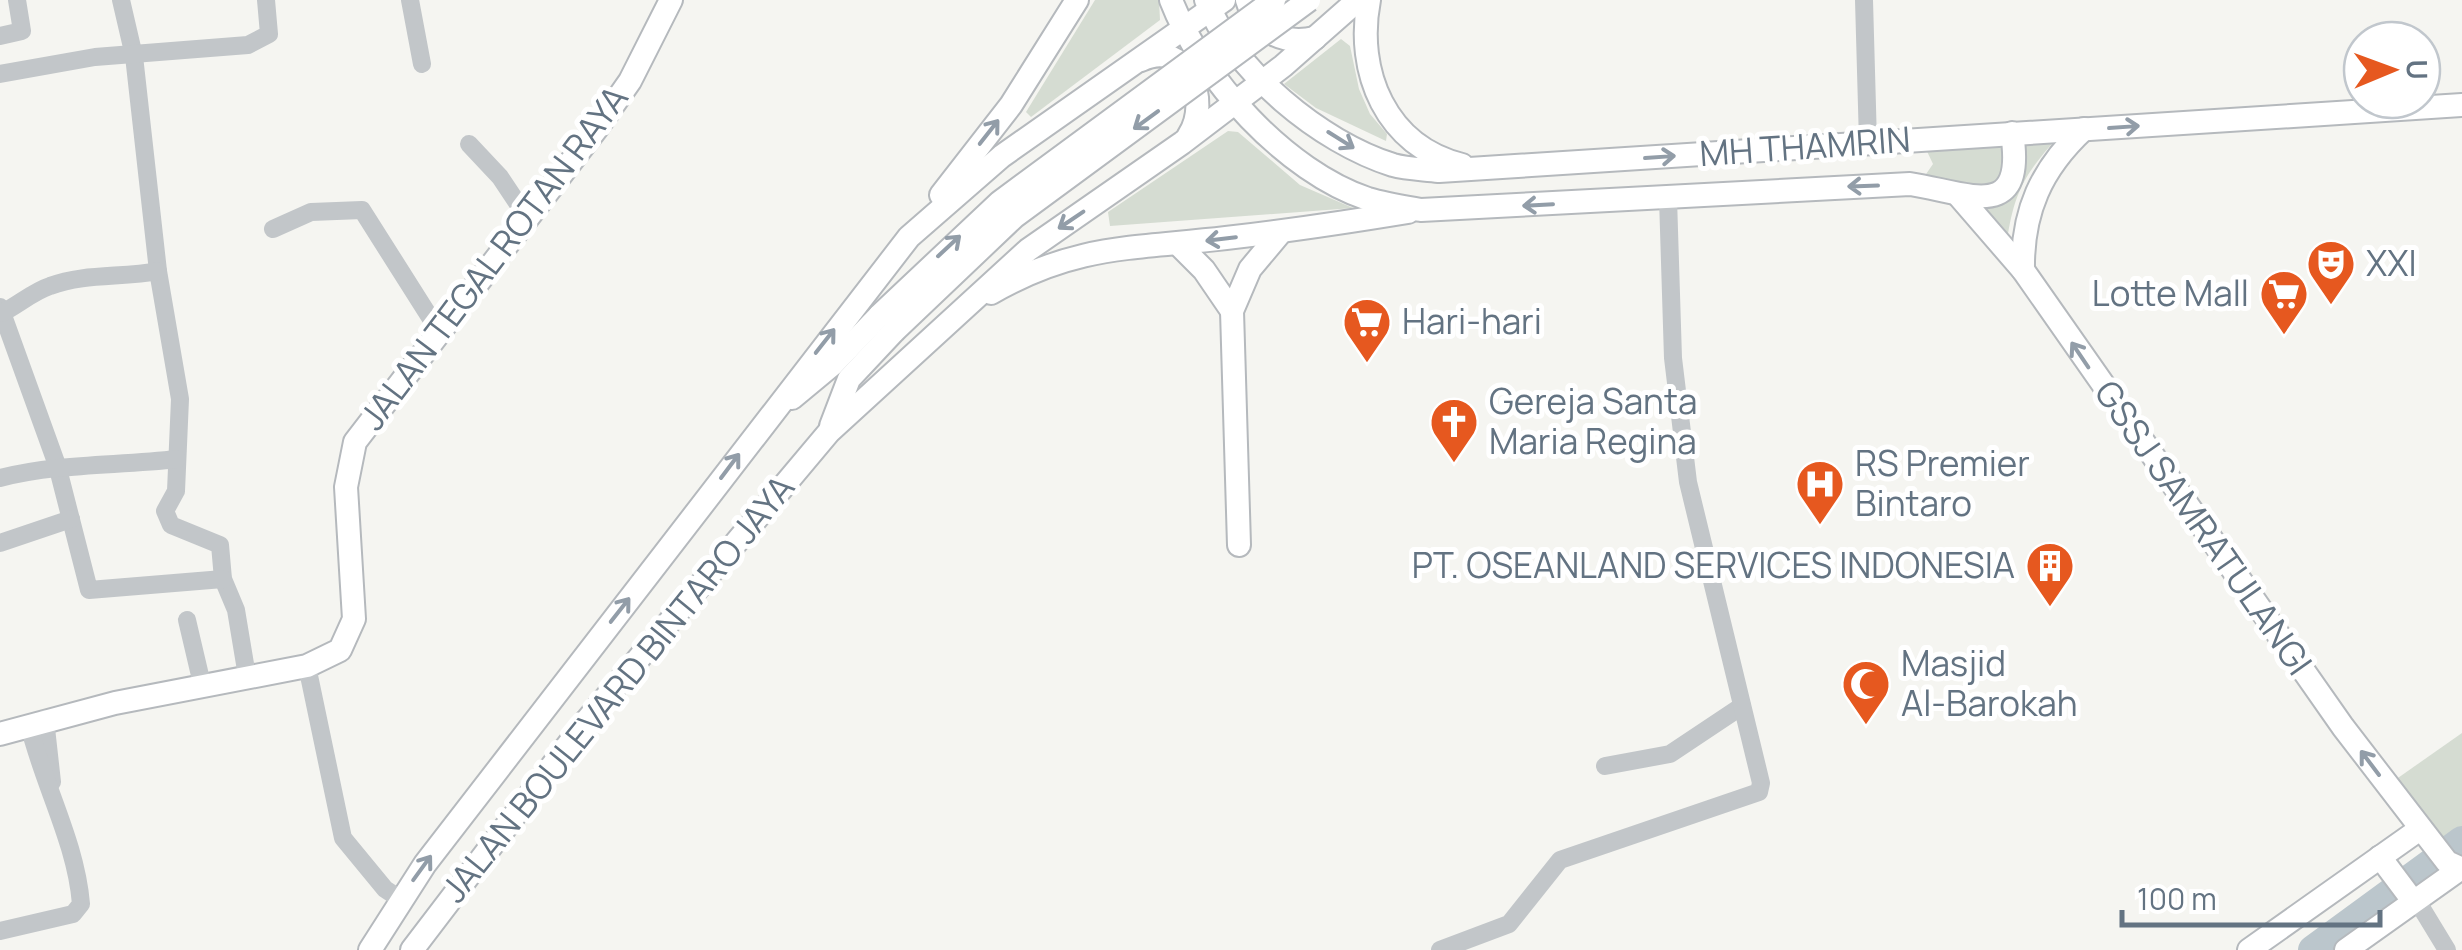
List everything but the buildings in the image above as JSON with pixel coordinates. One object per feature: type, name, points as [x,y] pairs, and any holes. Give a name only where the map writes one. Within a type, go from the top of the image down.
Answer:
[{"type":"main road","name":"JALAN TEGAL ROTAN RAYA","points":[[0,734],[202,684],[307,666],[340,650],[354,619],[346,487],[356,442],[630,81],[671,0]]},
{"type":"main road","points":[[909,238],[1010,105],[1077,0]]},
{"type":"main road","name":"MH THAMRIN","points":[[1171,0],[1182,30],[1236,102],[1279,144],[1325,177],[1366,198],[1421,210],[1910,184],[1959,196]]},
{"type":"main road","points":[[1248,0],[1256,20],[1276,37],[1315,38]]},
{"type":"main road","name":"JALAN BOULEVARD BINTARO JAYA","points":[[829,432],[849,379],[887,323],[1000,202],[1274,0]]},
{"type":"main road","name":"JALAN BOULEVARD BINTARO JAYA","points":[[766,419],[1014,218],[1309,0]]},
{"type":"main road","name":"JALAN BOULEVARD BINTARO JAYA","points":[[412,950],[588,719],[829,432],[1028,250],[1182,143],[1265,80],[1358,0]]},
{"type":"main road","points":[[1369,0],[1366,54],[1384,110],[1419,147],[1454,163],[1486,170]]},
{"type":"main road","name":"JALAN BOULEVARD BINTARO JAYA","points":[[370,950],[400,899],[909,238],[1002,156],[1182,30],[1214,3]]},
{"type":"main road","name":"MH THAMRIN","points":[[1214,3],[1241,56],[1265,80],[1316,125],[1356,150],[1396,166],[1486,170],[2462,104]]},
{"type":"main road","points":[[1133,64],[1161,55],[1179,63],[1196,83],[1200,109],[1182,143]]},
{"type":"main road","points":[[2023,270],[2022,244],[2036,192],[2056,158],[2084,129]]},
{"type":"main road","points":[[1959,196],[2006,190],[2016,170],[2012,133]]},
{"type":"main road","name":"GSSJ SAMRATULANGI","points":[[1959,196],[2023,270],[2424,834],[2456,867]]},
{"type":"main road","points":[[967,306],[1066,258],[1100,249],[1281,232],[1421,210]]},
{"type":"main road","points":[[1239,545],[1232,311],[1250,269],[1281,232]]},
{"type":"main road","points":[[1178,244],[1232,311]]},
{"type":"main road","points":[[2249,950],[2424,834]]},
{"type":"main road","points":[[2384,863],[2411,896]]},
{"type":"main road","points":[[2346,950],[2411,896],[2456,867]]},
{"type":"street","points":[[0,36],[22,32],[16,0]]},
{"type":"street","points":[[120,0],[134,56],[158,271],[180,399],[176,492],[165,512],[171,525],[220,544],[223,579],[236,610],[247,676]]},
{"type":"street","points":[[0,74],[95,58],[248,46],[270,34],[266,0]]},
{"type":"street","points":[[410,0],[422,64]]},
{"type":"street","points":[[1864,0],[1868,142]]},
{"type":"street","points":[[469,144],[500,177],[528,219]]},
{"type":"street","points":[[1440,950],[1509,924],[1560,860],[1672,820],[1750,799],[1761,783],[1688,482],[1673,358],[1668,198]]},
{"type":"street","points":[[272,229],[310,212],[362,210],[438,330]]},
{"type":"street","points":[[158,271],[118,279],[86,276],[62,282],[1,310],[57,464],[89,590],[223,579]]},
{"type":"street","points":[[0,478],[57,464],[99,466],[177,459]]},
{"type":"street","points":[[0,543],[71,518]]},
{"type":"street","points":[[186,620],[202,684]]},
{"type":"street","points":[[307,666],[343,838],[384,889],[400,899]]},
{"type":"street","points":[[1605,766],[1670,754],[1742,706]]},
{"type":"street","points":[[0,930],[73,914],[80,904],[52,792],[36,757],[37,722]]},
{"type":"street","points":[[2411,896],[2448,950]]},
{"type":"shaded area","points":[[1095,0],[1159,0],[1160,20],[1031,117],[1026,112]]},
{"type":"shaded area","points":[[1341,39],[1350,46],[1359,89],[1370,114],[1387,134],[1386,141],[1316,108],[1284,84]]},
{"type":"shaded area","points":[[1228,131],[1238,132],[1300,185],[1353,208],[1110,226],[1108,212]]},
{"type":"shaded area","points":[[2060,135],[2023,183],[2007,241],[1924,177],[1933,164],[1924,145]]},
{"type":"shaded area","points":[[2462,733],[2462,850],[2450,848],[2395,780]]},
{"type":"waterway","points":[[2313,950],[2462,841]]},
{"type":"place","name":"XXI","points":[[2331,306]]},
{"type":"place","name":"Lotte Mall","points":[[2284,336]]},
{"type":"place","name":"Hari-hari","points":[[1367,364]]},
{"type":"place","name":"Gereja Santa Maria Regina","points":[[1454,464]]},
{"type":"place","name":"RS Premier Bintaro","points":[[1820,526]]},
{"type":"place","name":"PT. OSEANLAND SERVICES INDONESIA","points":[[2050,608]]},
{"type":"place","name":"Masjid Al-Barokah","points":[[1866,726]]}]
